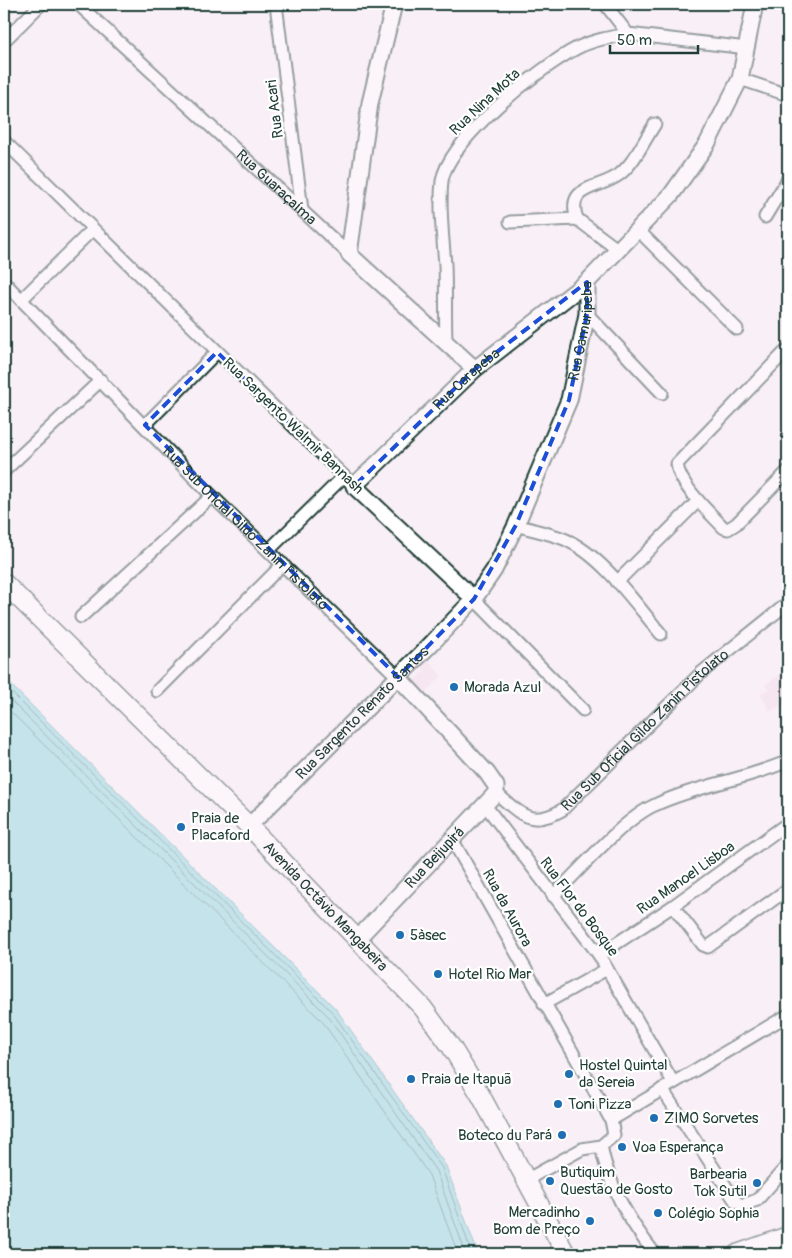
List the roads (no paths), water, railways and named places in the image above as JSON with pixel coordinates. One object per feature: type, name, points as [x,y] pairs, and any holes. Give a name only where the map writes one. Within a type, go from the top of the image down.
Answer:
[{"type":"main road","points":[[349,254],[370,103],[394,4]]},
{"type":"main road","name":"Rua Camuripeba","points":[[474,599],[494,570],[516,525],[569,400],[587,314],[586,282],[671,195],[706,144],[740,79],[755,4]]},
{"type":"main road","name":"Rua Guaraçaíma","points":[[349,254],[475,369]]},
{"type":"main road","name":"Rua Carapeba","points":[[349,481],[475,369],[586,282]]},
{"type":"main road","name":"Rua Sargento Walmir Bannash","points":[[349,481],[474,599]]},
{"type":"main road","name":"Avenida Octávio Mangabeira","points":[[4,583],[249,826],[423,1008],[443,1034],[481,1096],[566,1254]]},
{"type":"main road","name":"Rua Sargento Renato Santos","points":[[249,826],[474,599]]},
{"type":"main road","name":"Rua Sub Oficial Gildo Zanin Pistolato","points":[[398,677],[487,773],[496,786],[496,793]]},
{"type":"main road","name":"Rua Beijupirá","points":[[358,938],[453,841],[496,793]]},
{"type":"main road","points":[[554,1232],[575,1254]]},
{"type":"main road","points":[[738,1254],[788,1236]]},
{"type":"main road","points":[[772,1254],[788,1248]]},
{"type":"street","points":[[4,40],[41,4]]},
{"type":"street","name":"Rua Guaraçaíma","points":[[78,4],[349,254]]},
{"type":"street","name":"Rua Acari","points":[[276,4],[302,210]]},
{"type":"street","points":[[605,4],[628,34]]},
{"type":"street","name":"Rua Nina Mota","points":[[446,341],[441,208],[442,180],[447,163],[458,147],[502,104],[547,67],[580,47],[607,38],[628,34],[747,48]]},
{"type":"street","points":[[740,79],[788,95]]},
{"type":"street","points":[[617,249],[577,219],[573,208],[577,197],[585,190],[619,175],[655,124]]},
{"type":"street","name":"Rua Sargento Walmir Bannash","points":[[4,141],[92,230],[349,481]]},
{"type":"street","points":[[765,217],[788,180]]},
{"type":"street","points":[[510,222],[577,219]]},
{"type":"street","points":[[21,300],[92,230]]},
{"type":"street","points":[[638,230],[737,329]]},
{"type":"street","name":"Rua Sub Oficial Gildo Zanin Pistolato","points":[[4,282],[212,496],[398,677]]},
{"type":"street","points":[[587,314],[662,393]]},
{"type":"street","points":[[788,351],[677,464],[679,474],[698,501],[724,528],[732,528],[788,471]]},
{"type":"street","points":[[145,426],[217,352]]},
{"type":"street","points":[[4,471],[101,380]]},
{"type":"street","name":"Rua Carapeba","points":[[269,550],[349,481]]},
{"type":"street","points":[[81,617],[212,496]]},
{"type":"street","points":[[617,582],[698,501]]},
{"type":"street","points":[[516,525],[564,539],[581,549],[617,582],[661,634]]},
{"type":"street","points":[[157,691],[283,564]]},
{"type":"street","name":"Rua Sargento Walmir Bannash","points":[[474,599],[583,710]]},
{"type":"street","name":"Rua Sub Oficial Gildo Zanin Pistolato","points":[[496,793],[527,817],[545,819],[562,810],[701,673],[788,603]]},
{"type":"street","points":[[553,896],[630,821],[643,811],[691,790],[771,768],[788,761]]},
{"type":"street","name":"Rua Flor do Bosque","points":[[485,805],[599,955],[673,1082]]},
{"type":"street","name":"Rua Manoel Lisboa","points":[[599,955],[673,906],[788,823]]},
{"type":"street","name":"Rua da Aurora","points":[[453,841],[611,1120]]},
{"type":"street","points":[[673,906],[703,945],[708,947],[788,889]]},
{"type":"street","points":[[544,1004],[607,969]]},
{"type":"street","points":[[526,1180],[582,1149],[601,1146],[614,1135],[611,1120],[788,1015]]},
{"type":"street","points":[[662,1089],[736,1202],[743,1204],[757,1200],[788,1165]]},
{"type":"street","points":[[601,1146],[605,1168],[618,1198],[627,1215],[655,1254]]},
{"type":"water","points":[[4,678],[336,1009],[446,1166],[478,1254],[4,1254]]},
{"type":"place","name":"Morada Azul","points":[[454,687]]},
{"type":"place","name":"Praia de Placaford","points":[[181,827]]},
{"type":"place","name":"5àsec","points":[[400,935]]},
{"type":"place","name":"Hotel Rio Mar","points":[[438,974]]},
{"type":"place","name":"Hostel Quintal da Sereia","points":[[569,1074]]},
{"type":"place","name":"Praia de Itapuã","points":[[411,1079]]},
{"type":"place","name":"Toni Pizza","points":[[558,1104]]},
{"type":"place","name":"ZIMO Sorvetes","points":[[654,1118]]},
{"type":"place","name":"Boteco du Pará","points":[[562,1135]]},
{"type":"place","name":"Voa Esperança","points":[[622,1147]]},
{"type":"place","name":"Butiquim Questão de Gosto","points":[[550,1181]]},
{"type":"place","name":"Barbearia Tok Sutil","points":[[757,1183]]},
{"type":"place","name":"Colégio Sophia","points":[[658,1213]]},
{"type":"place","name":"Mercadinho Bom de Preço","points":[[590,1221]]}]
